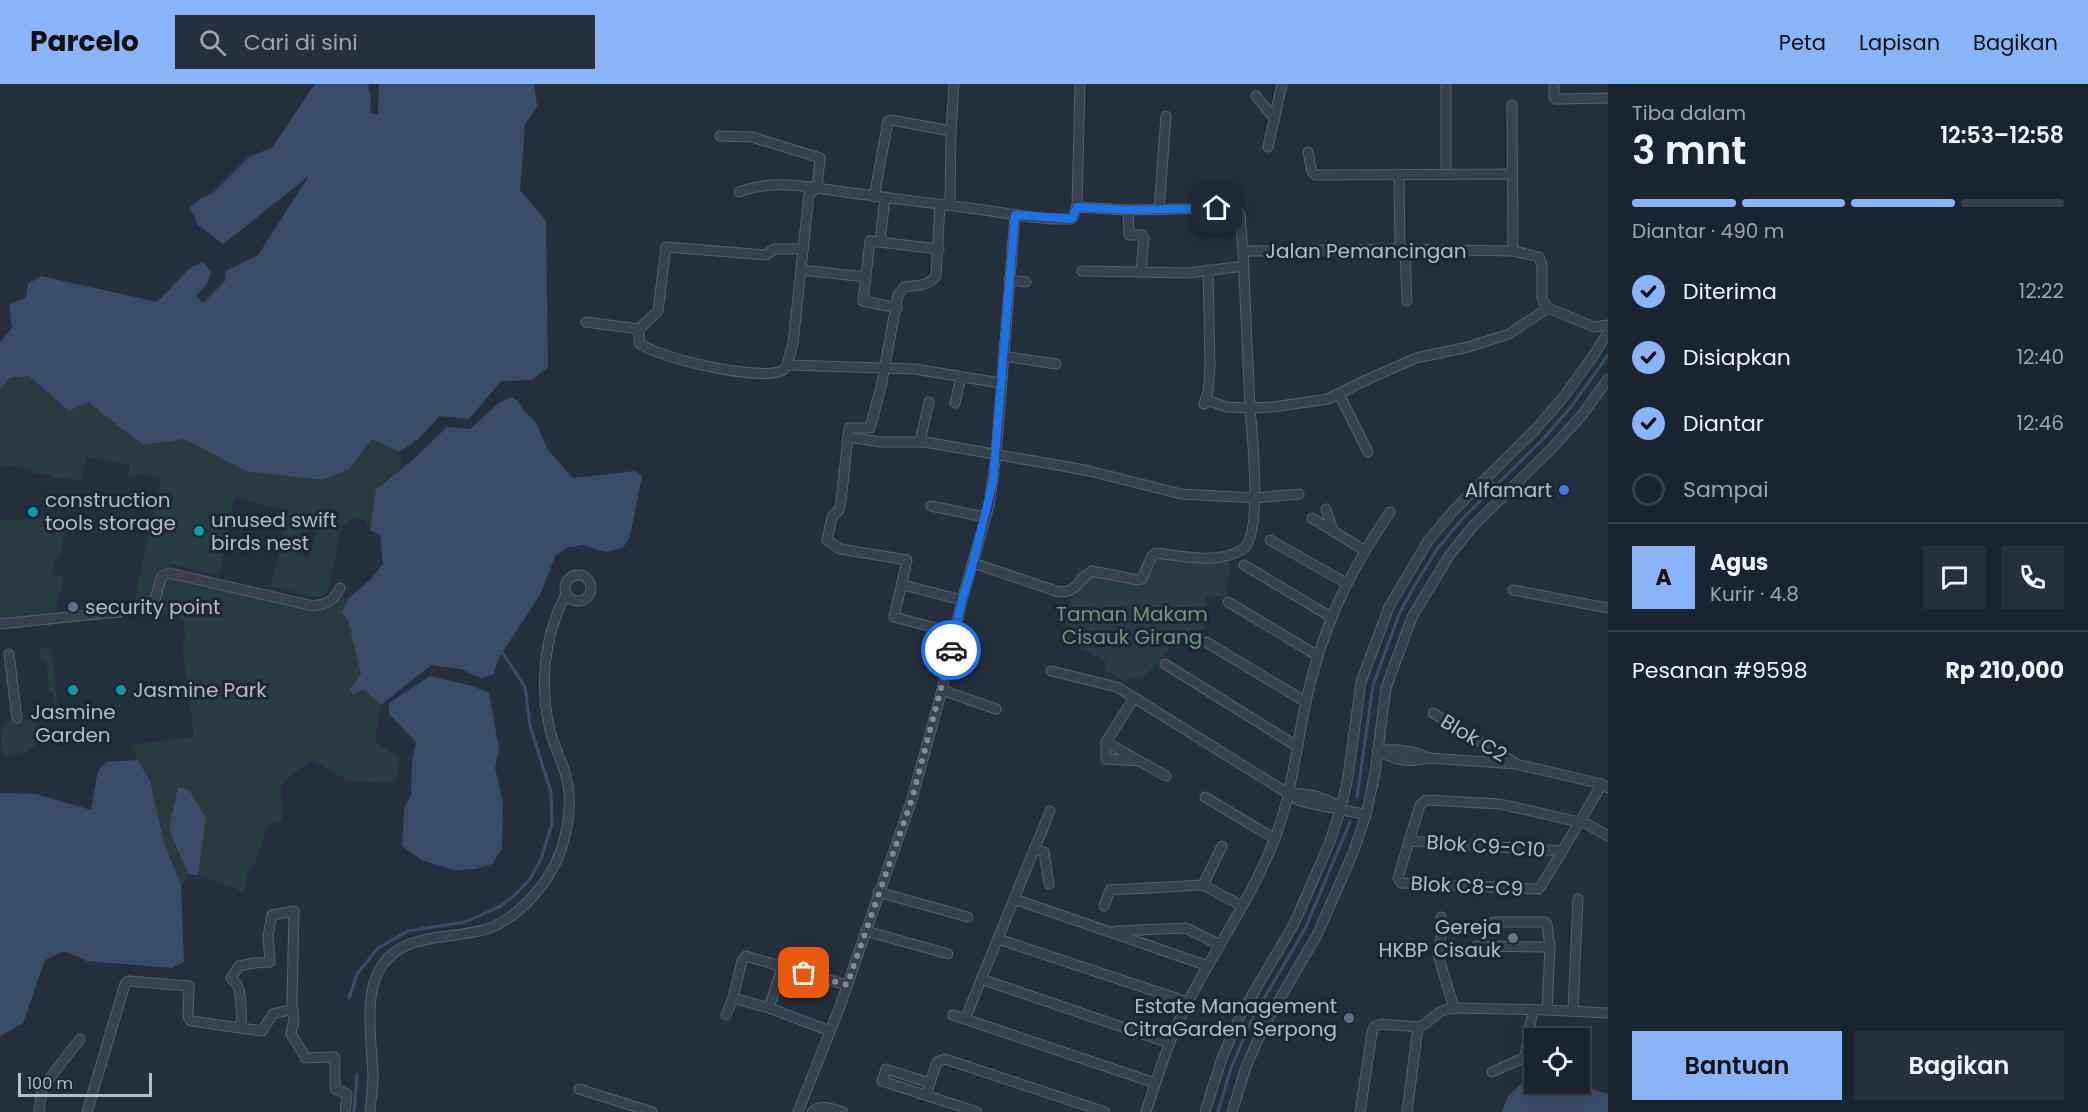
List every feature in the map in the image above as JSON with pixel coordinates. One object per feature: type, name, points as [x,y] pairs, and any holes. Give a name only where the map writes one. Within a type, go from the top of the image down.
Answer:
[{"type":"street","points":[[954,84],[938,272],[934,279],[925,285],[904,287],[898,295],[872,424],[870,428],[849,428],[842,501],[839,510],[832,517],[827,540],[840,549],[907,560],[894,617],[955,633]]},
{"type":"street","points":[[740,192],[765,184],[789,184],[874,198],[1015,215],[1071,219],[1077,207],[1080,84]]},
{"type":"street","points":[[1268,147],[1282,84]]},
{"type":"street","points":[[1446,84],[1446,165]]},
{"type":"street","points":[[1554,84],[1556,99],[1608,98]]},
{"type":"street","points":[[1256,96],[1275,118]]},
{"type":"street","points":[[1512,105],[1513,251]]},
{"type":"street","points":[[1159,210],[1166,116]]},
{"type":"street","points":[[874,198],[888,121],[951,131]]},
{"type":"street","points":[[720,136],[752,137],[820,158],[817,188],[809,194],[793,343],[787,365],[783,371],[777,373],[717,369],[642,346],[639,343],[639,329],[658,311],[663,260],[667,246],[766,255],[774,249],[803,249]]},
{"type":"street","points":[[1308,152],[1312,172],[1316,175],[1512,174]]},
{"type":"street","points":[[1400,174],[1407,301]]},
{"type":"street","points":[[880,242],[885,198]]},
{"type":"street","name":"Jalan Pemancingan","points":[[1077,207],[1128,210],[1235,208],[1240,214],[1243,251],[1403,249],[1513,251],[1539,257],[1542,266],[1542,300],[1548,308]]},
{"type":"street","points":[[1128,210],[1128,233],[1144,238],[1141,271]]},
{"type":"street","points":[[798,1112],[847,985],[912,799],[985,518],[996,455],[1015,215]]},
{"type":"street","points":[[897,308],[863,301],[870,240],[939,249]]},
{"type":"street","points":[[973,563],[1059,592],[1072,591],[1092,571],[1142,579],[1152,556],[1156,553],[1199,558],[1231,554],[1242,549],[1250,538],[1256,498],[1243,251]]},
{"type":"street","points":[[1082,271],[1178,273],[1244,266]]},
{"type":"street","points":[[801,270],[866,277]]},
{"type":"street","points":[[1208,270],[1210,367],[1205,402],[1227,407],[1250,408],[1328,399],[1416,358],[1462,349],[1509,334],[1548,308],[1594,327],[1608,325]]},
{"type":"street","points":[[1009,280],[1026,282]]},
{"type":"street","points":[[586,322],[639,329]]},
{"type":"street","points":[[1205,1112],[1222,1058],[1240,1016],[1294,924],[1329,844],[1341,808],[1361,682],[1389,607],[1428,542],[1454,510],[1535,430],[1562,399],[1608,332]]},
{"type":"street","points":[[1003,356],[1056,364]]},
{"type":"street","points":[[787,365],[915,369],[1000,383]]},
{"type":"street","points":[[955,403],[961,376]]},
{"type":"street","points":[[1232,1112],[1246,1067],[1264,1026],[1317,935],[1353,853],[1366,815],[1378,751],[1386,688],[1413,617],[1449,556],[1473,526],[1553,447],[1582,415],[1608,379]]},
{"type":"street","points":[[1339,394],[1368,452]]},
{"type":"street","points":[[920,441],[929,402]]},
{"type":"street","points":[[848,437],[880,442],[920,441],[1094,472],[1168,493],[1256,498],[1299,494]]},
{"type":"street","points":[[1484,480],[1502,498]]},
{"type":"street","points":[[931,506],[985,518]]},
{"type":"street","points":[[1326,509],[1333,531]]},
{"type":"street","points":[[1146,1112],[1169,1044],[1188,1002],[1260,873],[1275,838],[1290,794],[1306,702],[1331,617],[1364,550],[1390,512]]},
{"type":"street","points":[[1312,518],[1364,550]]},
{"type":"street","points":[[1270,540],[1346,583]]},
{"type":"street","points":[[1244,565],[1331,617]]},
{"type":"street","points":[[0,624],[147,609],[156,599],[162,576],[169,573],[313,606],[326,604],[335,597],[340,588]]},
{"type":"street","points":[[903,585],[962,600]]},
{"type":"street","points":[[1513,590],[1608,608]]},
{"type":"street","points":[[370,1112],[373,1080],[371,1001],[376,977],[384,963],[400,949],[417,940],[467,934],[490,928],[511,915],[531,900],[547,879],[559,854],[567,829],[570,800],[566,773],[550,732],[545,702],[544,672],[548,644],[566,594]]},
{"type":"street","points":[[1228,602],[1318,656]]},
{"type":"street","points":[[1206,642],[1306,702]]},
{"type":"street","points":[[9,654],[17,718]]},
{"type":"street","points":[[1165,664],[1298,747]]},
{"type":"street","points":[[1051,671],[1117,687],[1290,794],[1305,793],[1327,799],[1341,808],[1366,815]]},
{"type":"street","points":[[942,690],[996,709]]},
{"type":"street","points":[[1134,698],[1106,742],[1106,759],[1139,761]]},
{"type":"street","name":"Blok C2","points":[[1432,713],[1516,764]]},
{"type":"street","points":[[1106,742],[1166,776]]},
{"type":"street","points":[[1378,751],[1404,750],[1429,758],[1516,764],[1605,786],[1562,851]]},
{"type":"street","points":[[1205,797],[1275,838]]},
{"type":"street","points":[[1409,841],[1420,805],[1426,800],[1500,804],[1587,824],[1608,836]]},
{"type":"street","points":[[965,1019],[1050,811]]},
{"type":"street","name":"Blok C9-C10","points":[[1409,841],[1562,851]]},
{"type":"street","name":"Blok C8-C9","points":[[1409,841],[1398,878],[1401,883],[1533,890],[1541,886],[1562,851]]},
{"type":"street","points":[[1203,885],[1222,846]]},
{"type":"street","points":[[1035,849],[1044,852],[1049,884]]},
{"type":"street","points":[[1104,906],[1110,891],[1203,885],[1242,906]]},
{"type":"street","points":[[878,892],[968,917]]},
{"type":"street","points":[[1014,899],[1208,966]]},
{"type":"street","points":[[1573,1010],[1578,899]]},
{"type":"street","points":[[240,1028],[242,1016],[239,988],[231,978],[239,966],[270,962],[268,936],[272,915],[294,910],[294,1020],[291,1034],[305,1058],[331,1056],[335,1060],[335,1089],[347,1094],[345,1112]]},
{"type":"street","points":[[1442,917],[1443,925],[1438,955],[1454,1008]]},
{"type":"street","points":[[1494,922],[1545,922],[1548,927],[1550,947],[1547,1010]]},
{"type":"street","points":[[1109,932],[1186,928],[1220,945]]},
{"type":"street","points":[[866,931],[948,954]]},
{"type":"street","points":[[998,939],[1188,1002]]},
{"type":"street","points":[[1477,946],[1550,947]]},
{"type":"street","points":[[726,1015],[733,998],[742,961],[746,956],[847,985]]},
{"type":"street","points":[[770,1008],[782,967]]},
{"type":"street","points":[[981,979],[1169,1044]]},
{"type":"street","points":[[87,1112],[125,984],[128,981],[189,986],[188,1017],[191,1021],[262,1031],[273,1014],[293,1009]]},
{"type":"street","points":[[733,998],[770,1008],[830,1031]]},
{"type":"street","points":[[1360,1112],[1372,1032],[1374,1027],[1381,1024],[1418,1027],[1442,1009],[1454,1008],[1573,1010],[1608,1013]]},
{"type":"street","points":[[1492,1072],[1525,1056],[1533,1010]]},
{"type":"street","points":[[953,1015],[1155,1083]]},
{"type":"street","points":[[1407,1112],[1418,1027]]},
{"type":"street","points":[[39,1112],[42,1088],[80,1039]]},
{"type":"street","points":[[926,1095],[938,1062],[945,1059],[1105,1112]]},
{"type":"street","points":[[930,1083],[886,1069],[882,1081],[977,1112]]},
{"type":"street","points":[[579,1089],[652,1112]]},
{"type":"street","points":[[812,1112],[820,1106],[843,1112]]},
{"type":"green space","points":[[29,376],[69,411],[88,402],[143,445],[184,439],[246,471],[349,469],[372,439],[399,452],[403,466],[376,489],[370,530],[365,520],[353,518],[342,526],[328,591],[321,598],[271,586],[289,511],[235,497],[219,575],[171,564],[158,572],[151,598],[146,606],[133,608],[161,478],[136,473],[135,477],[128,477],[130,465],[86,457],[82,478],[79,480],[33,473],[34,469],[0,465],[0,389],[10,378]],"holes":[[[310,516],[321,518],[309,558],[298,555]]]},
{"type":"green space","points":[[67,518],[60,557],[54,561],[51,574],[64,577],[54,615],[0,621],[0,520]]},
{"type":"green space","name":"Taman Makam Cisauk Girang","points":[[1157,551],[1230,563],[1226,597],[1206,596],[1203,644],[1197,648],[1174,642],[1158,663],[1140,680],[1128,678],[1126,683],[1104,669],[1106,661],[1069,643],[1065,622],[1077,567],[1141,582]]},
{"type":"green space","points":[[169,576],[315,610],[328,607],[341,597],[348,599],[342,612],[353,638],[363,689],[381,705],[375,742],[399,757],[396,783],[349,781],[313,761],[289,776],[281,788],[283,811],[281,821],[272,824],[265,831],[257,859],[248,872],[243,892],[198,875],[206,818],[178,787],[169,829],[188,874],[181,886],[164,842],[150,781],[130,745],[194,737],[182,644],[185,639],[183,620],[157,612],[164,579]]},
{"type":"green space","points":[[51,648],[60,712],[56,712],[52,691],[49,690],[46,662],[41,661],[39,649]]},
{"type":"green space","points":[[30,720],[41,724],[38,744],[27,751],[5,758],[1,739],[5,721]]},
{"type":"water","points":[[315,84],[368,84],[371,98],[370,113],[378,115],[379,84],[534,84],[537,106],[525,125],[520,190],[546,221],[548,367],[532,380],[501,381],[469,419],[440,416],[417,440],[399,452],[372,439],[349,469],[322,480],[246,471],[184,439],[143,445],[88,402],[69,411],[29,376],[10,378],[0,389],[0,342],[12,328],[9,305],[26,297],[28,284],[41,276],[157,302],[190,268],[203,262],[211,272],[207,284],[196,296],[203,303],[225,281],[226,271],[258,255],[309,176],[223,244],[196,223],[189,208],[200,199],[213,193],[250,156],[272,148]]},
{"type":"water","points":[[511,397],[518,401],[522,409],[535,421],[548,450],[573,478],[635,471],[642,476],[630,536],[623,548],[605,552],[584,545],[568,547],[555,556],[540,595],[498,659],[494,674],[481,678],[461,669],[431,665],[381,705],[363,689],[353,695],[350,690],[361,674],[348,621],[342,612],[348,599],[371,579],[383,564],[380,535],[370,530],[376,489],[414,459],[447,427],[470,429],[499,403]]},
{"type":"water","points":[[430,676],[472,686],[489,693],[499,749],[495,768],[503,802],[502,849],[492,864],[475,869],[453,870],[422,860],[402,846],[404,809],[411,794],[412,762],[416,742],[389,714],[389,703]]},
{"type":"water","points":[[138,760],[150,781],[164,842],[181,885],[184,962],[172,968],[87,961],[64,951],[45,960],[23,1023],[0,1036],[0,793],[36,794],[91,810],[98,770],[107,762]]},
{"type":"water","points":[[178,787],[189,790],[206,818],[198,875],[188,874],[169,829]]},
{"type":"water","points":[[1524,1081],[1524,1094],[1590,1094],[1590,1089],[1608,1094],[1608,1112],[1502,1112],[1508,1096]]},
{"type":"waterway","points":[[1357,797],[1373,685],[1400,612],[1416,583],[1438,548],[1463,518],[1544,438],[1571,407],[1608,355]]},
{"type":"waterway","points":[[349,998],[357,974],[378,948],[408,931],[465,922],[499,907],[515,895],[530,879],[541,859],[552,824],[551,792],[530,726],[525,687],[502,652]]},
{"type":"waterway","points":[[1218,1112],[1231,1068],[1252,1019],[1305,929],[1350,822]]},
{"type":"waterway","points":[[354,1112],[357,1075]]},
{"type":"way so far","points":[[804,973],[847,985],[912,799],[951,650]]},
{"type":"place","name":"Alfamart","points":[[1564,490]]},
{"type":"place","name":"construction tools storage","points":[[33,512]]},
{"type":"place","name":"unused swift birds nest","points":[[199,531]]},
{"type":"place","name":"security point","points":[[73,607]]},
{"type":"place","name":"Jasmine Garden","points":[[73,690]]},
{"type":"place","name":"Jasmine Park","points":[[121,690]]},
{"type":"place","name":"Gereja HKBP Cisauk","points":[[1513,938]]},
{"type":"place","name":"Estate Management CitraGarden Serpong","points":[[1349,1018]]},
{"type":"route","points":[[951,650],[993,481],[1015,215],[1071,219],[1077,207],[1128,210],[1217,208]]}]
